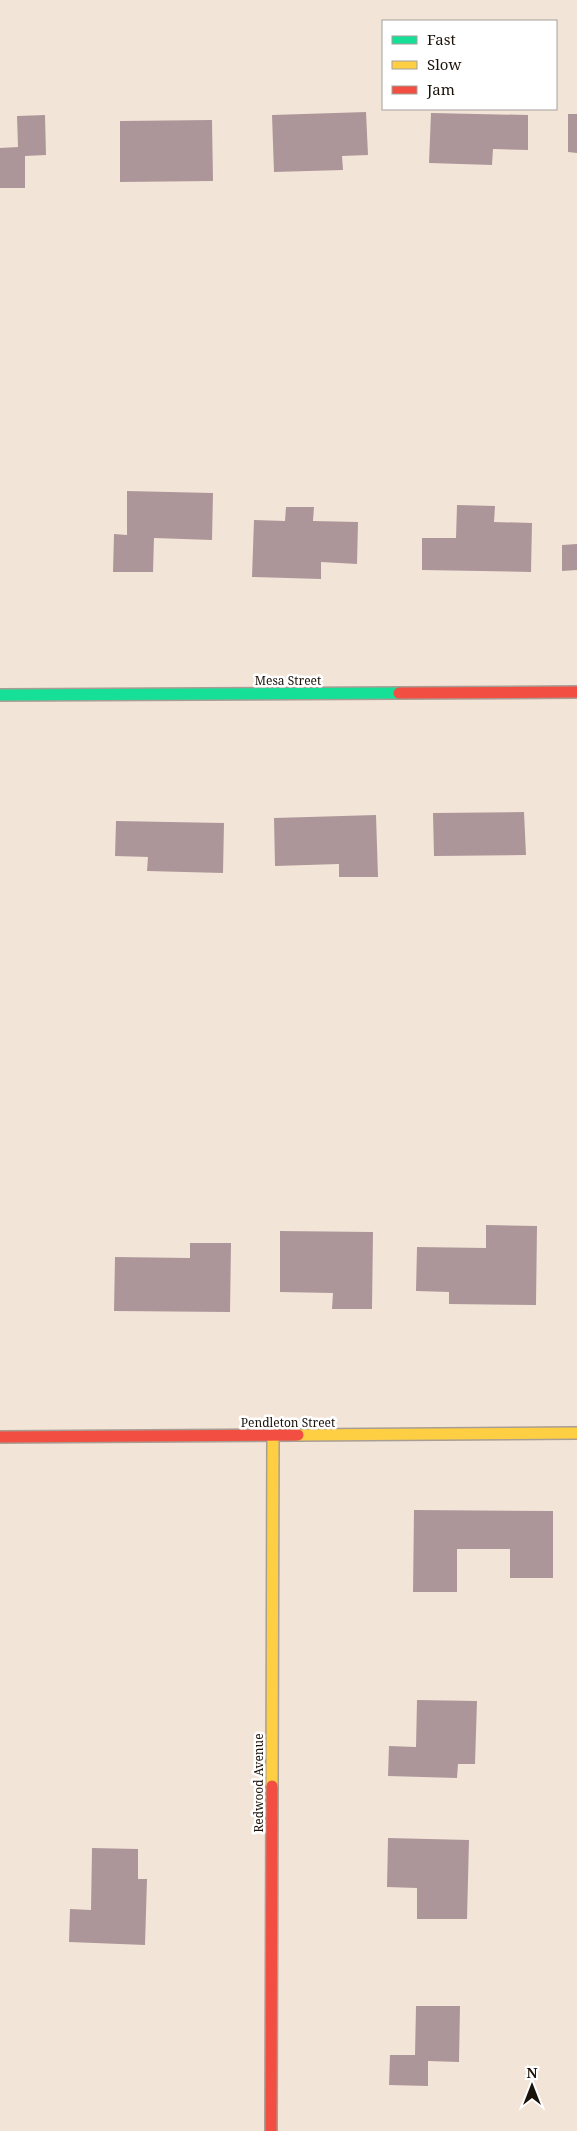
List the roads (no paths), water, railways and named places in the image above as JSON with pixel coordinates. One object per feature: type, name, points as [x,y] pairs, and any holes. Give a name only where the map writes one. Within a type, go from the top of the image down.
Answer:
[{"type":"street","name":"Mesa Street","points":[[0,695],[577,692]]},
{"type":"street","name":"Pendleton Street","points":[[0,1437],[577,1433]]},
{"type":"street","name":"Redwood Avenue","points":[[271,2131],[273,1435]]}]
